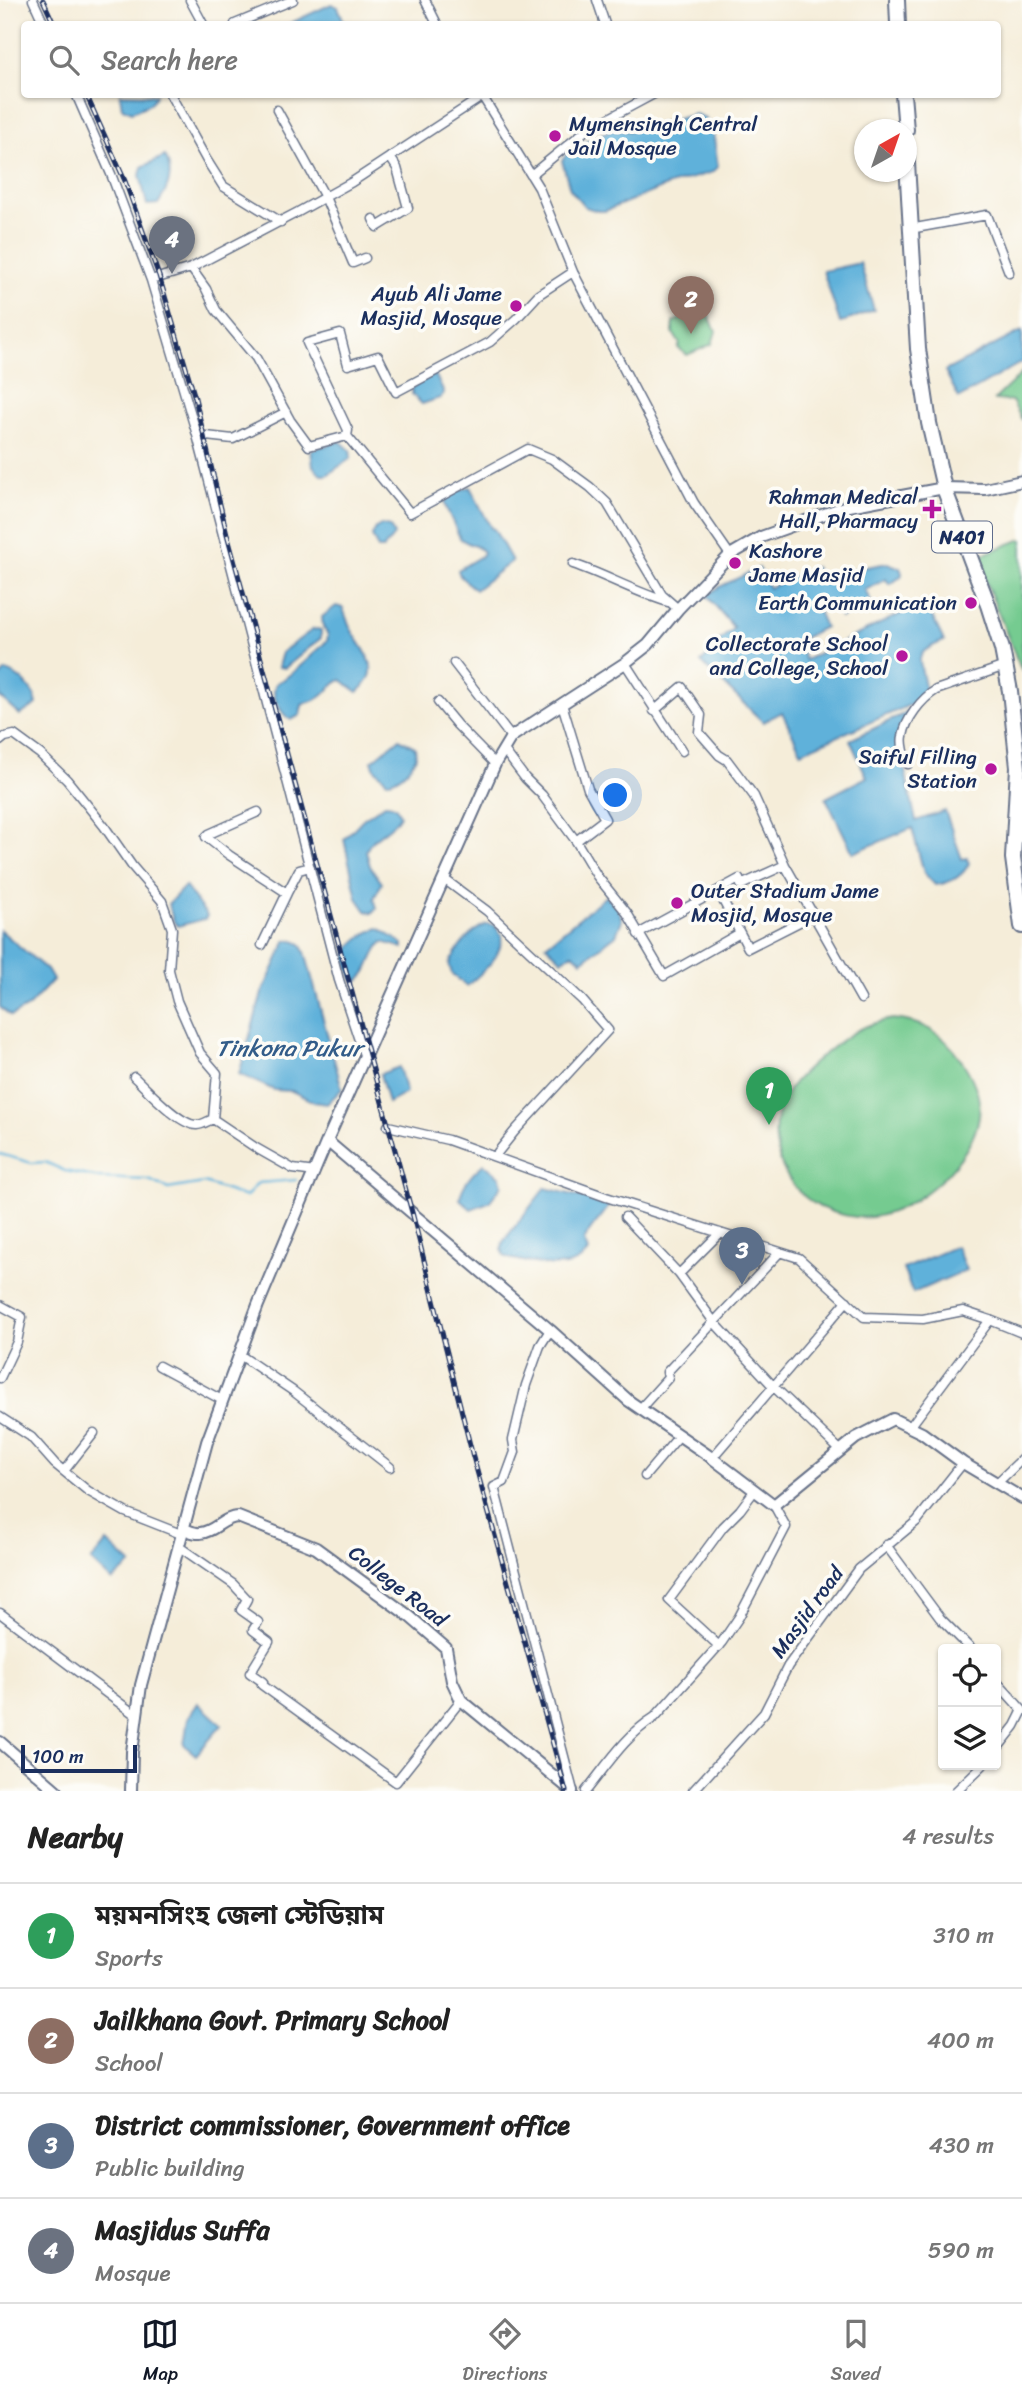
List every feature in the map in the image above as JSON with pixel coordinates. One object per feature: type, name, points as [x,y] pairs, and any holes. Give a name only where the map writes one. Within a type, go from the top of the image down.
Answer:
[{"type":"highway","points":[[897,0],[898,21]]},
{"type":"highway","points":[[904,98],[905,119]]},
{"type":"highway","name":"N401","points":[[908,182],[918,349],[929,423],[944,488],[988,605],[1010,691],[1018,767],[1018,859],[1022,926]]},
{"type":"street","points":[[33,0],[43,21]]},
{"type":"street","points":[[190,0],[201,21]]},
{"type":"street","points":[[242,21],[293,0]]},
{"type":"street","points":[[425,0],[436,21]]},
{"type":"street","points":[[597,0],[604,21]]},
{"type":"street","points":[[78,98],[111,174],[151,280],[197,435],[339,980],[364,1055]]},
{"type":"street","points":[[172,98],[223,186],[281,222]]},
{"type":"street","points":[[151,280],[191,268],[281,222],[390,157],[478,98]]},
{"type":"street","points":[[484,98],[539,188],[573,272],[694,503],[730,555]]},
{"type":"street","points":[[531,175],[585,131],[647,98]]},
{"type":"street","points":[[277,110],[325,197],[353,262],[365,258]]},
{"type":"street","points":[[373,219],[377,227],[408,208],[397,168],[390,157]]},
{"type":"street","points":[[910,229],[987,215],[1009,272]]},
{"type":"street","points":[[191,268],[206,289],[216,310],[256,358],[286,412],[309,446],[347,436]]},
{"type":"street","points":[[573,272],[538,295],[490,342],[396,392],[378,356],[348,365],[340,334],[307,343],[348,430],[347,436],[410,513],[528,449],[552,459],[607,503],[662,595],[675,606]]},
{"type":"street","points":[[197,435],[233,439],[286,412]]},
{"type":"street","points":[[131,1791],[132,1752],[141,1685],[207,1442],[222,1400],[364,1055],[495,764],[511,737],[625,663],[648,645],[675,606],[730,555],[761,537],[844,507],[944,488],[985,489],[1022,481]]},
{"type":"street","points":[[573,564],[675,606]]},
{"type":"street","points":[[454,663],[511,737]]},
{"type":"street","points":[[625,663],[682,751]]},
{"type":"street","points":[[908,764],[902,736],[909,719],[928,694],[1005,666]]},
{"type":"street","points":[[654,711],[682,687],[701,715],[699,732],[719,755],[727,760],[754,796],[785,865],[861,999]]},
{"type":"street","points":[[438,702],[495,764]]},
{"type":"street","points":[[562,704],[588,789],[604,819],[576,841]]},
{"type":"street","points":[[0,741],[14,735],[40,754],[67,780],[162,901],[172,929],[169,970],[177,1001],[200,1053],[217,1073],[213,1119]]},
{"type":"street","points":[[503,750],[542,794],[597,876],[628,913],[664,976],[740,933]]},
{"type":"street","points":[[258,812],[206,837],[287,893]]},
{"type":"street","points":[[638,934],[739,879],[741,885],[785,865]]},
{"type":"street","points":[[262,946],[299,870],[310,867]]},
{"type":"street","points":[[444,879],[487,911],[582,1000],[608,1030],[498,1152]]},
{"type":"street","points":[[718,891],[748,948],[813,915]]},
{"type":"street","points":[[134,1077],[176,1115],[190,1124],[197,1125],[213,1119]]},
{"type":"street","points":[[213,1119],[293,1169],[315,1172]]},
{"type":"street","points":[[388,1126],[448,1140],[606,1197],[799,1258],[864,1317],[923,1319],[963,1311],[1022,1333]]},
{"type":"street","points":[[327,1141],[640,1409],[774,1505],[786,1527],[739,1617],[719,1646],[654,1717],[642,1725],[619,1749],[586,1791]]},
{"type":"street","points":[[625,1217],[679,1274],[714,1322],[774,1386],[841,1451]]},
{"type":"street","points":[[679,1274],[720,1233]]},
{"type":"street","points":[[640,1409],[668,1378],[667,1372],[780,1252]]},
{"type":"street","points":[[712,1458],[847,1301]]},
{"type":"street","points":[[0,1306],[22,1317],[17,1342],[0,1378]]},
{"type":"street","points":[[910,1427],[990,1320]]},
{"type":"street","points":[[550,1330],[540,1346],[526,1385],[513,1440],[515,1452],[504,1482],[494,1487],[573,1791]]},
{"type":"street","points":[[240,1355],[293,1391],[390,1467]]},
{"type":"street","points":[[159,1366],[222,1400]]},
{"type":"street","points":[[0,1417],[31,1437],[88,1491],[125,1512],[181,1536],[247,1599],[241,1610],[258,1622],[253,1630],[269,1642],[250,1673],[263,1682],[262,1685],[396,1782],[461,1700],[573,1791]]},
{"type":"street","points":[[774,1505],[856,1438],[893,1419],[922,1433],[963,1464],[1022,1498]]},
{"type":"street","points":[[64,1471],[94,1433]]},
{"type":"street","points":[[645,1476],[679,1436]]},
{"type":"street","points":[[997,1483],[1022,1459]]},
{"type":"street","name":"Masjid road","points":[[693,1791],[764,1713],[788,1666],[859,1569],[917,1521],[963,1464]]},
{"type":"street","points":[[719,1646],[669,1600],[723,1527],[755,1490]]},
{"type":"street","name":"College Road","points":[[181,1536],[200,1533],[217,1526],[227,1518],[238,1517],[316,1548],[409,1616],[446,1648],[452,1681],[461,1700]]},
{"type":"street","points":[[886,1545],[940,1618],[966,1644]]},
{"type":"street","points":[[0,1613],[137,1716]]},
{"type":"street","points":[[1001,1687],[1022,1711],[1015,1726],[1001,1743]]},
{"type":"street","points":[[0,1742],[57,1791]]},
{"type":"street","points":[[956,1791],[978,1770]]},
{"type":"green space","points":[[703,303],[716,331],[712,344],[687,355],[678,348],[680,344],[673,333],[673,322],[685,317],[686,306]]},
{"type":"green space","points":[[1022,373],[1022,420],[1012,401],[994,400]]},
{"type":"green space","points":[[1022,539],[1022,672],[976,557]]},
{"type":"green space","points":[[893,1019],[931,1030],[946,1041],[959,1057],[968,1070],[979,1101],[979,1116],[974,1133],[966,1150],[939,1182],[906,1205],[872,1217],[826,1210],[812,1203],[788,1178],[778,1154],[775,1137],[779,1109],[791,1086],[831,1048],[864,1027]]},
{"type":"water","points":[[331,4],[338,7],[344,21],[295,21]]},
{"type":"water","points":[[121,98],[154,98],[150,104],[132,112],[122,108]]},
{"type":"water","points":[[695,114],[702,117],[711,128],[718,166],[713,172],[669,185],[605,211],[585,207],[570,189],[562,161],[570,149],[610,130],[634,131]]},
{"type":"water","points":[[165,156],[170,174],[165,192],[158,204],[147,205],[140,175],[142,167]]},
{"type":"water","points":[[860,263],[874,310],[840,323],[823,271]]},
{"type":"water","points":[[1022,331],[1022,362],[959,398],[945,371]]},
{"type":"water","points":[[435,374],[444,393],[440,398],[422,404],[412,394],[412,387]]},
{"type":"water","points":[[340,441],[350,450],[351,458],[327,475],[321,475],[313,466],[311,450]]},
{"type":"water","points":[[470,487],[512,561],[475,590],[460,576],[458,570],[483,552],[460,538],[445,505],[453,492]]},
{"type":"water","points":[[381,525],[390,527],[394,535],[383,549],[378,549],[372,536]]},
{"type":"water","points":[[888,563],[900,568],[901,577],[889,584],[886,579],[865,590],[871,602],[841,618],[833,604],[818,611],[825,627],[798,641],[805,660],[925,602],[944,641],[922,653],[920,663],[925,687],[917,702],[801,752],[782,712],[763,722],[701,662],[734,628],[707,596],[719,587],[759,568],[769,588],[815,567],[822,584],[855,569]]},
{"type":"water","points":[[336,606],[343,608],[351,629],[370,660],[370,676],[358,692],[341,680],[337,682],[319,698],[302,705],[300,715],[291,720],[281,710],[274,690],[277,683],[295,671],[327,641],[328,635],[323,627],[322,617]]},
{"type":"water","points":[[317,629],[321,630],[321,638],[285,668],[278,667],[282,652]]},
{"type":"water","points":[[6,671],[21,679],[36,699],[37,704],[20,715],[0,697],[0,677]]},
{"type":"water","points":[[914,709],[900,728],[898,739],[916,821],[945,811],[962,859],[967,858],[969,863],[955,879],[935,885],[924,873],[912,828],[853,853],[826,798],[867,777],[850,740]]},
{"type":"water","points":[[399,739],[415,747],[416,757],[404,773],[387,781],[375,769],[372,761]]},
{"type":"water","points":[[385,804],[395,806],[400,815],[373,840],[366,851],[370,866],[382,883],[374,898],[377,908],[372,913],[366,911],[357,898],[344,839],[363,819]]},
{"type":"water","points":[[185,886],[207,916],[205,919],[178,926],[168,904]]},
{"type":"water","points":[[606,896],[618,908],[622,920],[616,935],[582,961],[573,953],[562,960],[546,945]]},
{"type":"water","points":[[487,924],[495,926],[502,936],[501,944],[490,964],[467,986],[452,974],[449,964],[465,941]]},
{"type":"water","points":[[379,928],[403,944],[403,948],[383,942],[362,977],[357,981],[352,979],[346,960],[347,953],[358,939]]},
{"type":"water","points":[[0,930],[47,970],[53,980],[28,1007],[11,1016],[0,1007]]},
{"type":"water","name":"Tinkona Pukur","points":[[292,940],[301,944],[305,952],[342,1089],[327,1104],[314,1102],[292,1091],[274,1090],[239,1074],[262,993],[286,941]]},
{"type":"water","points":[[399,1067],[406,1093],[388,1103],[380,1074]]},
{"type":"water","points":[[484,1164],[500,1177],[502,1185],[489,1202],[471,1209],[460,1199],[461,1194],[469,1179]]},
{"type":"water","points":[[545,1188],[610,1204],[584,1241],[588,1251],[582,1259],[553,1266],[504,1256],[503,1242]]},
{"type":"water","points":[[956,1246],[966,1270],[913,1293],[903,1269]]},
{"type":"water","points":[[107,1542],[131,1564],[112,1581],[91,1561]]},
{"type":"water","points":[[198,1703],[222,1725],[196,1755],[184,1745],[188,1718]]},
{"type":"waterway","points":[[0,1154],[32,1163],[45,1162],[65,1171],[99,1178],[149,1180],[168,1189],[204,1183],[246,1197],[258,1183],[296,1180]]},
{"type":"railway","points":[[43,0],[53,21]]},
{"type":"railway","points":[[88,98],[125,181],[159,276],[195,398],[227,534],[413,1216],[472,1453],[566,1791]]},
{"type":"place","name":"Mymensingh Central Jail Mosque","points":[[555,136]]},
{"type":"place","name":"Masjidus Suffa","points":[[172,274]]},
{"type":"place","name":"Ayub Ali Jame Masjid, Mosque","points":[[516,306]]},
{"type":"place","name":"Jailkhana Govt. Primary School","points":[[691,334]]},
{"type":"place","name":"Rahman Medical Hall, Pharmacy","points":[[932,509]]},
{"type":"place","name":"Kashore Jame Masjid","points":[[735,563]]},
{"type":"place","name":"Earth Communication","points":[[971,603]]},
{"type":"place","name":"Collectorate School and College, School","points":[[902,656]]},
{"type":"place","name":"Saiful Filling Station","points":[[991,769]]},
{"type":"place","name":"Outer Stadium Jame Mosjid, Mosque","points":[[677,903]]},
{"type":"place","name":"ময়মনসিংহ জেলা স্টেডিয়াম","points":[[769,1125]]},
{"type":"place","name":"District commissioner, Government office","points":[[742,1285]]}]
